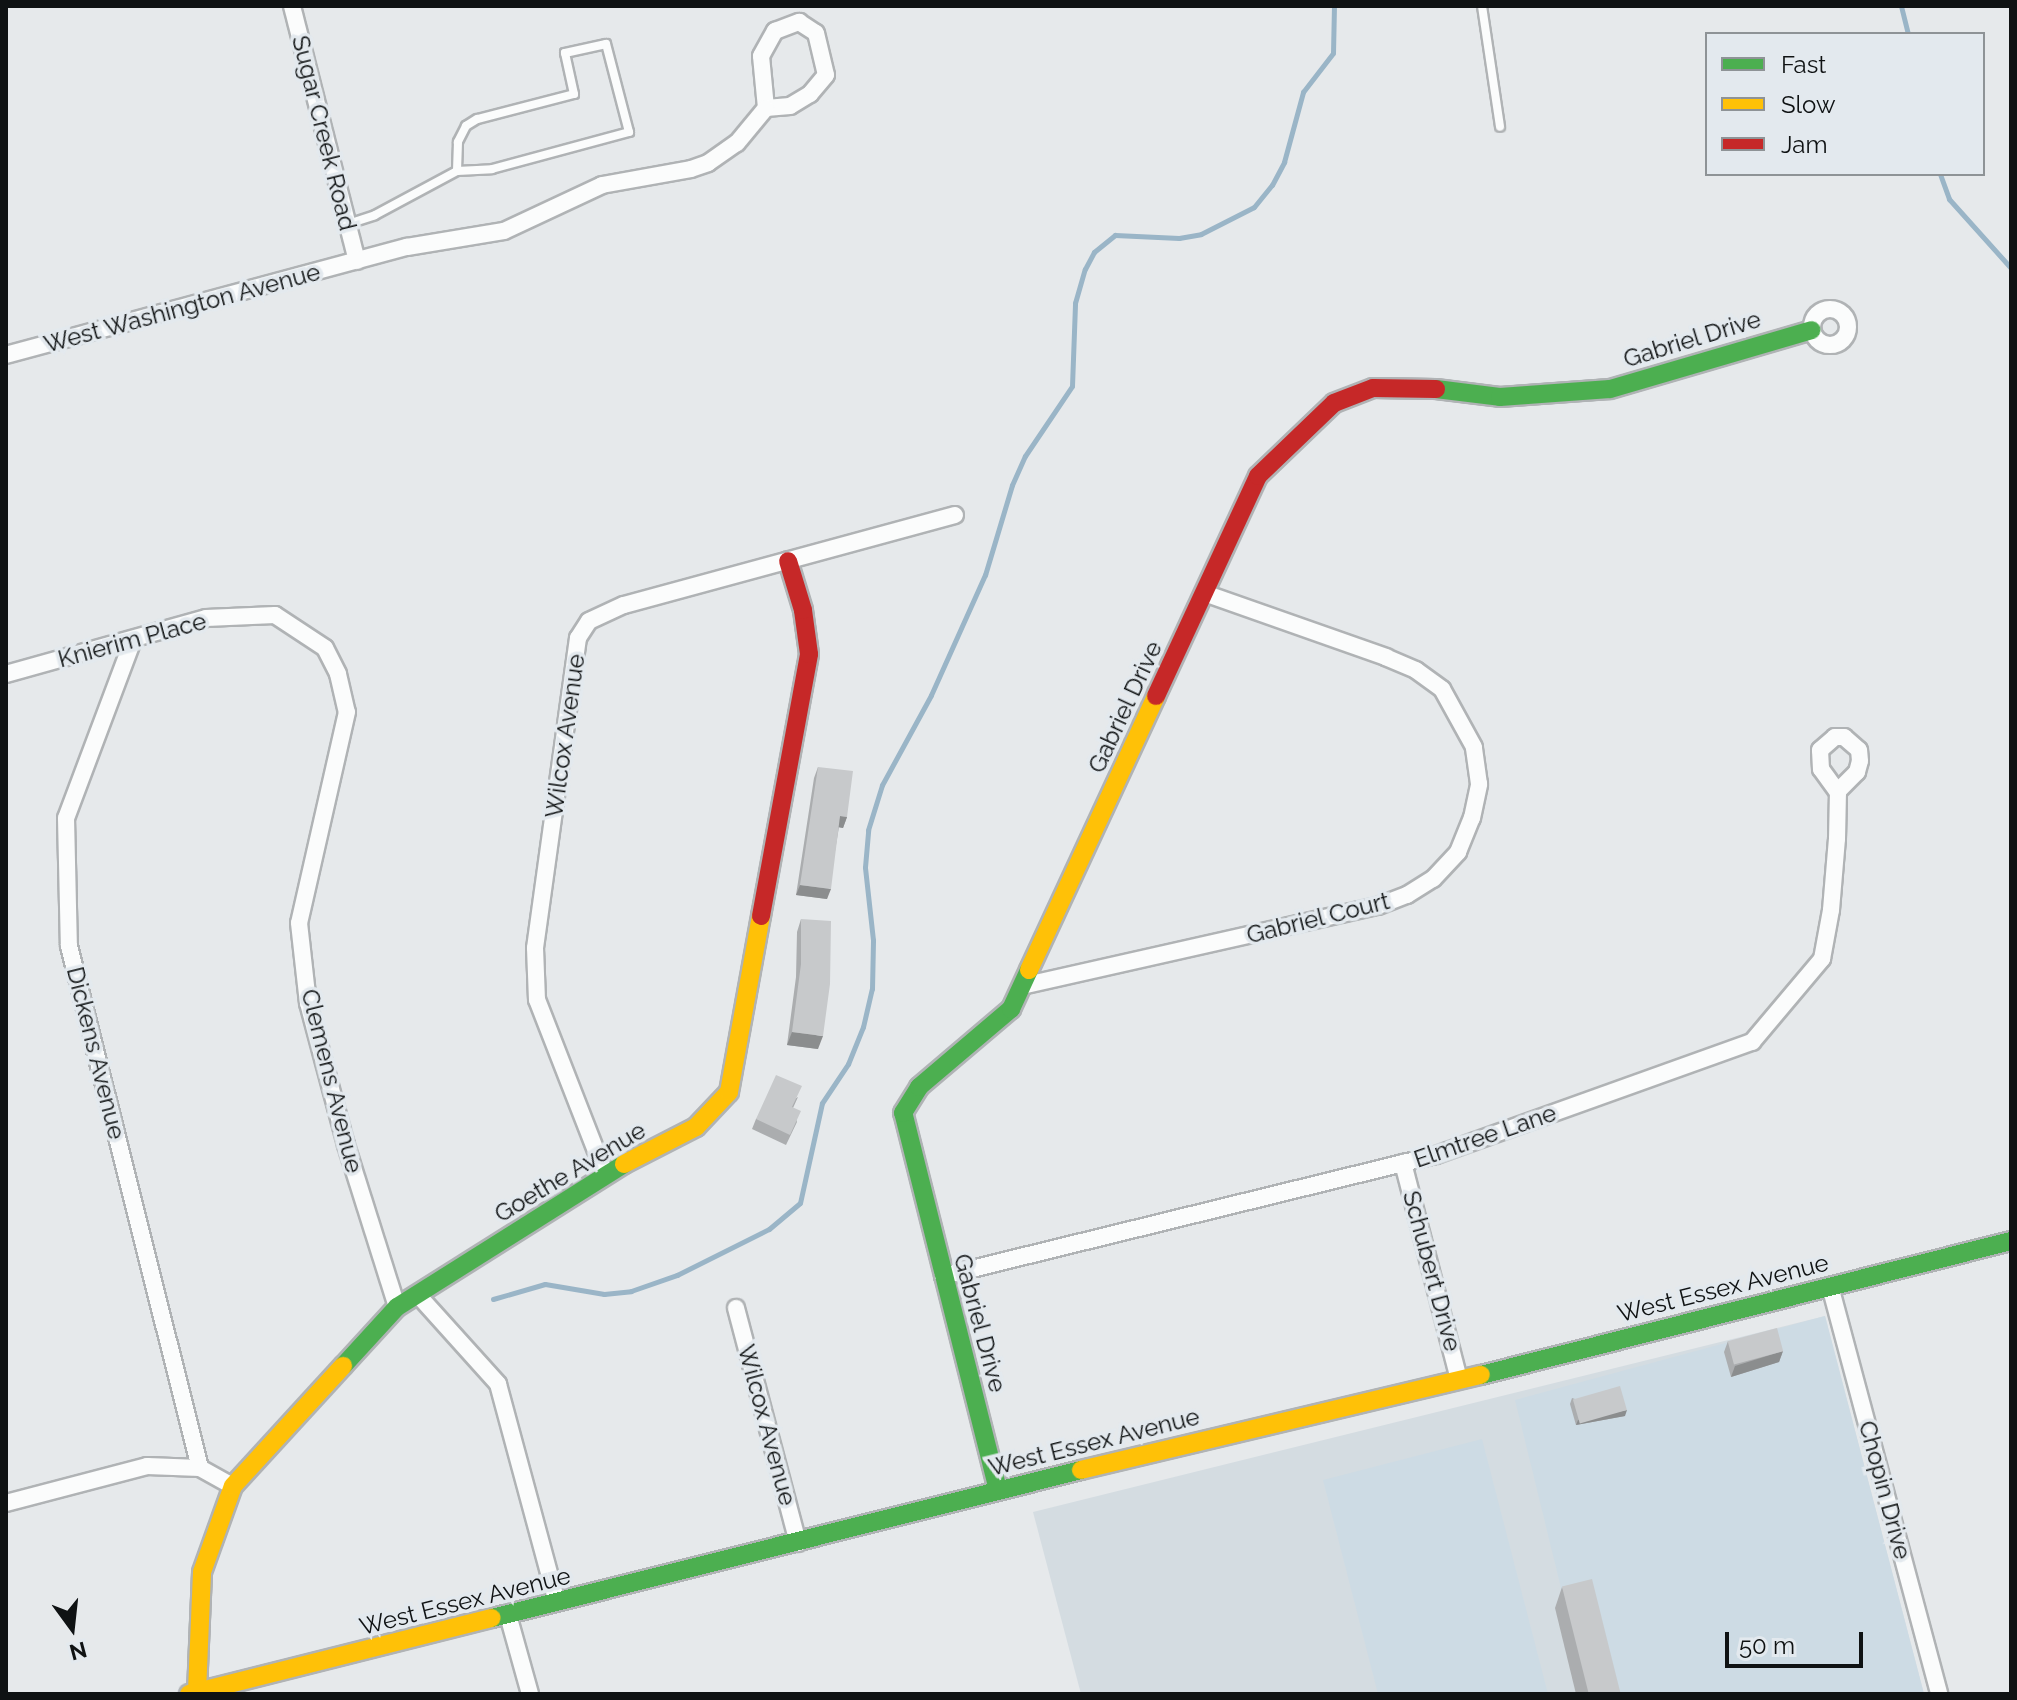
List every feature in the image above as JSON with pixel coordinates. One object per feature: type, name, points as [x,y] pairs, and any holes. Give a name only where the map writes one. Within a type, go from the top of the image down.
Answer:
[{"type":"street","name":"Sugar Creek Road","points":[[292,6],[357,261]]},
{"type":"street","points":[[799,22],[816,33],[826,75],[810,94],[790,106],[766,108],[761,56],[775,31],[799,22]]},
{"type":"street","name":"West Washington Avenue","points":[[6,355],[407,247],[504,231],[602,185],[699,166],[737,143],[766,108]]},
{"type":"street","name":"Gabriel Drive","points":[[998,1490],[903,1113],[919,1087],[1011,1009],[1258,476],[1334,403],[1373,388],[1416,386],[1500,397],[1610,389],[1812,330]]},
{"type":"street","name":"Wilcox Avenue","points":[[605,1174],[537,1000],[535,948],[578,638],[589,621],[624,605],[955,515]]},
{"type":"street","name":"Goethe Avenue","points":[[193,1693],[202,1572],[233,1486],[397,1307],[605,1174],[696,1127],[729,1092],[809,654],[803,610],[788,561]]},
{"type":"street","name":"Gabriel Court","points":[[1022,986],[1378,906],[1407,895],[1433,879],[1458,852],[1472,818],[1479,784],[1474,747],[1442,689],[1416,670],[1386,657],[1204,593]]},
{"type":"street","name":"Knierim Place","points":[[6,674],[206,618],[275,615],[325,648],[338,674],[347,712]]},
{"type":"street","name":"Dickens Avenue","points":[[133,640],[66,818],[69,946],[200,1468]]},
{"type":"street","name":"Clemens Avenue","points":[[347,712],[299,923],[308,1003],[346,1145],[397,1307]]},
{"type":"street","name":"Elmtree Lane","points":[[943,1276],[1436,1155],[1752,1042],[1822,959],[1831,910],[1838,792]]},
{"type":"street","name":"Schubert Drive","points":[[1403,1163],[1459,1380]]},
{"type":"street","name":"West Essex Avenue","points":[[193,1693],[798,1543],[998,1490],[1459,1380],[2011,1241]]},
{"type":"street","name":"Chopin Drive","points":[[1830,1286],[1939,1694]]},
{"type":"street","points":[[418,1295],[498,1384],[557,1602]]},
{"type":"street","name":"Wilcox Avenue","points":[[736,1308],[798,1543]]},
{"type":"street","points":[[6,1503],[147,1466],[200,1468],[233,1486]]},
{"type":"street","points":[[508,1615],[530,1694]]},
{"type":"lane","points":[[1482,6],[1500,127]]},
{"type":"lane","points":[[348,224],[375,215],[457,171],[492,169],[629,132],[606,44],[565,53],[574,94],[477,119],[466,126],[458,142],[457,171]]},
{"type":"shaded area","points":[[1825,1316],[1924,1694],[1081,1694],[1033,1512]]},
{"type":"shaded area","points":[[1825,1316],[1924,1694],[1592,1694],[1561,1588],[1515,1400]]},
{"type":"shaded area","points":[[1482,1439],[1548,1694],[1378,1694],[1323,1480]]},
{"type":"building","points":[[818,767],[853,771],[847,817],[840,816],[831,889],[800,885]]},
{"type":"building","points":[[801,919],[831,921],[830,984],[823,1036],[792,1032],[801,964]]},
{"type":"building","points":[[776,1075],[802,1086],[792,1107],[801,1111],[790,1135],[756,1119]]},
{"type":"building","points":[[1777,1328],[1783,1351],[1734,1364],[1728,1341]]},
{"type":"building","points":[[1620,1386],[1627,1410],[1580,1424],[1573,1400]]},
{"type":"building","points":[[1592,1579],[1621,1694],[1589,1694],[1562,1586]]},
{"type":"waterway","points":[[493,1299],[545,1284],[604,1294],[631,1291],[677,1275],[769,1229],[800,1203],[822,1103],[848,1064],[863,1027],[872,989],[873,940],[865,867],[868,830],[882,785],[931,695],[985,575],[1012,485],[1025,456],[1072,386],[1075,303],[1085,269],[1094,252],[1115,235],[1179,238],[1201,234],[1254,207],[1272,185],[1284,162],[1303,92],[1333,53],[1334,6]]},
{"type":"waterway","points":[[1901,6],[1908,32]]},
{"type":"waterway","points":[[1941,176],[1949,199],[2011,268]]},
{"type":"traffic: fast","points":[[1436,389],[1500,397],[1610,389],[1812,330]]},
{"type":"traffic: fast","points":[[998,1490],[903,1113],[919,1087],[1011,1009],[1029,970]]},
{"type":"traffic: fast","points":[[343,1366],[397,1307],[624,1164]]},
{"type":"traffic: fast","points":[[1481,1375],[2011,1241]]},
{"type":"traffic: fast","points":[[492,1618],[1081,1470]]},
{"type":"traffic: slow","points":[[1029,970],[1156,696]]},
{"type":"traffic: slow","points":[[624,1164],[696,1127],[729,1092],[761,916]]},
{"type":"traffic: slow","points":[[197,1692],[202,1572],[233,1486],[343,1366]]},
{"type":"traffic: slow","points":[[1081,1470],[1481,1375]]},
{"type":"traffic: slow","points":[[189,1694],[492,1618]]},
{"type":"traffic: jam","points":[[1156,696],[1258,476],[1334,403],[1373,388],[1436,389]]},
{"type":"traffic: jam","points":[[761,916],[809,654],[803,610],[788,561]]}]
